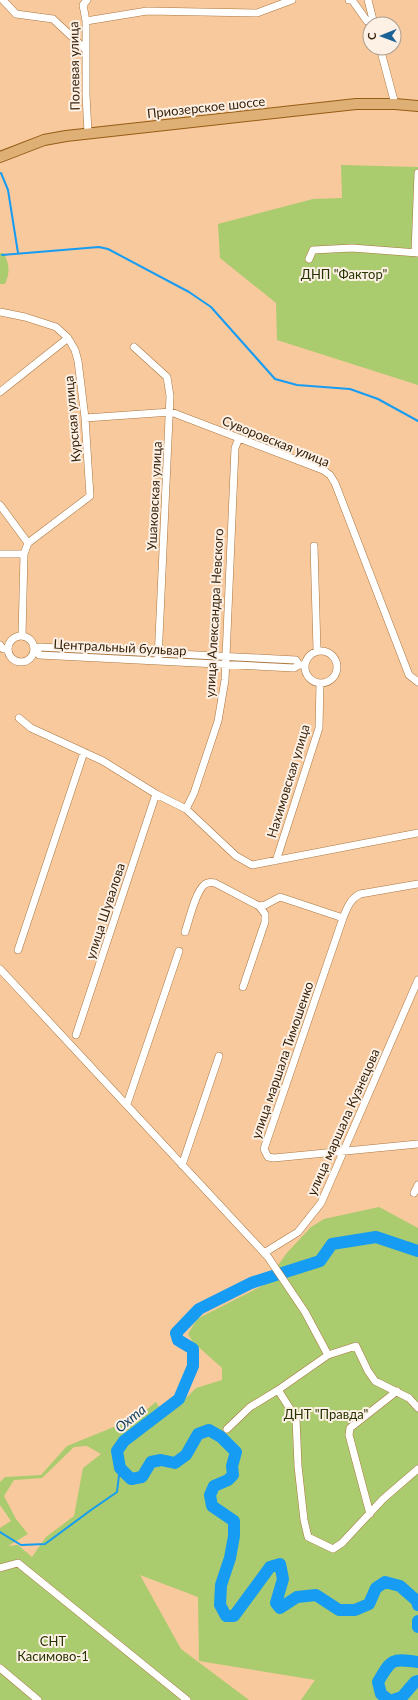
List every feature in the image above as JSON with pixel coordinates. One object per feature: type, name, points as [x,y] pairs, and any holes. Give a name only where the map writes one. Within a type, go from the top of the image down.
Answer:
[{"type":"main road","name":"Приозерское шоссе","points":[[0,157],[44,140],[88,133],[356,104],[395,104],[418,106]]},
{"type":"street","points":[[3,0],[16,14],[53,18],[86,50]]},
{"type":"street","points":[[86,21],[147,11],[257,13],[292,0]]},
{"type":"street","points":[[349,0],[352,0],[363,16]]},
{"type":"street","points":[[368,0],[371,16]]},
{"type":"street","name":"Полевая улица","points":[[84,2],[86,21],[86,95],[88,133]]},
{"type":"street","points":[[382,56],[395,104]]},
{"type":"street","points":[[309,259],[313,250],[352,248],[416,253],[418,173]]},
{"type":"street","name":"Курская улица","points":[[0,312],[25,317],[56,326],[68,338],[75,350],[78,361],[85,418],[90,496],[28,543]]},
{"type":"street","points":[[0,392],[68,338]]},
{"type":"street","name":"Ушаковская улица","points":[[134,347],[167,378],[170,396],[171,412],[158,657]]},
{"type":"street","name":"Суворовская улица","points":[[85,418],[171,412],[323,470],[335,482],[409,675],[418,682]]},
{"type":"street","name":"улица Александра Невского","points":[[186,809],[194,793],[218,721],[225,680],[235,448],[239,438]]},
{"type":"street","points":[[0,505],[28,543],[24,554],[22,636]]},
{"type":"street","points":[[314,546],[317,650]]},
{"type":"street","points":[[0,554],[24,554]]},
{"type":"street","name":"Центральный бульвар","points":[[36,650],[29,660],[18,662],[13,660],[3,649],[12,639],[22,636],[31,640],[39,655],[225,660],[296,660],[302,665]]},
{"type":"street","points":[[317,650],[325,650],[332,654],[336,660],[338,667],[335,676],[328,682],[320,683],[308,677],[302,665],[311,653],[317,650]]},
{"type":"street","name":"Нахимовская улица","points":[[276,861],[319,728],[320,683]]},
{"type":"street","points":[[19,718],[31,728],[103,761],[156,794],[186,809],[236,856],[252,865],[418,833]]},
{"type":"street","points":[[18,950],[84,752]]},
{"type":"street","name":"улица Шувалова","points":[[76,1035],[156,794]]},
{"type":"street","points":[[185,932],[199,892],[204,885],[210,882],[215,883],[259,906],[265,914],[265,922]]},
{"type":"street","name":"улица маршала Тимошенко","points":[[418,884],[360,894],[350,901],[264,1149],[268,1157],[274,1158],[418,1144]]},
{"type":"street","points":[[259,906],[265,905],[280,897],[343,918]]},
{"type":"street","points":[[243,987],[273,900]]},
{"type":"street","points":[[127,1104],[179,951]]},
{"type":"street","points":[[0,968],[266,1256],[305,1312],[328,1355]]},
{"type":"street","name":"улица маршала Кузнецова","points":[[266,1256],[298,1232],[322,1203],[418,980]]},
{"type":"street","points":[[182,1165],[219,1056]]},
{"type":"street","points":[[414,1193],[418,1185]]},
{"type":"street","points":[[227,1429],[250,1407],[278,1390],[328,1355],[356,1346],[368,1371],[375,1381],[398,1391],[409,1398],[418,1408]]},
{"type":"street","points":[[278,1390],[296,1418],[298,1466],[304,1520],[308,1537],[333,1548],[342,1543],[370,1514],[418,1469]]},
{"type":"street","points":[[370,1514],[349,1435],[350,1428],[398,1391]]},
{"type":"street","points":[[0,1568],[18,1563],[187,1700]]},
{"type":"street","points":[[0,1668],[38,1700]]},
{"type":"green space","name":"ДНП \"Фактор\"","points":[[341,165],[418,167],[418,385],[277,340],[276,303],[220,258],[218,224],[313,199],[342,198]]},
{"type":"green space","points":[[0,253],[3,253],[8,264],[8,276],[5,284],[0,284]]},
{"type":"green space","points":[[379,1207],[418,1228],[418,1700],[301,1700],[315,1680],[199,1661],[198,1597],[140,1575],[181,1649],[249,1700],[0,1700],[0,1528],[11,1521],[0,1505],[0,1482],[5,1477],[41,1475],[67,1446],[136,1418],[156,1402],[162,1412],[186,1398],[196,1388],[222,1380],[222,1368],[193,1342],[188,1334],[197,1319],[264,1285],[286,1254],[311,1227],[324,1219]],"holes":[[[87,1446],[101,1454],[83,1468],[74,1516],[46,1537],[32,1557],[18,1545],[8,1546],[28,1534],[16,1519],[4,1496],[14,1480],[42,1478],[74,1447]]]},
{"type":"waterway","points":[[1,173],[8,190],[18,253]]},
{"type":"waterway","points":[[2,255],[99,247],[108,249],[189,292],[211,307],[275,379],[297,385],[350,389],[378,399],[418,421]]},
{"type":"waterway","name":"Охта","points":[[418,1251],[376,1237],[332,1244],[320,1261],[251,1283],[199,1309],[176,1333],[178,1340],[193,1349],[193,1366],[179,1399],[124,1441],[117,1451],[120,1468],[131,1479],[142,1477],[151,1462],[161,1460],[175,1463],[186,1455],[198,1434],[209,1430],[221,1437],[236,1452],[232,1466],[233,1475],[228,1480],[214,1486],[210,1495],[212,1506],[234,1521],[234,1536],[230,1558],[221,1585],[220,1605],[226,1616],[234,1616],[270,1567],[280,1564],[283,1579],[276,1603],[280,1608],[297,1597],[316,1595],[339,1610],[355,1610],[369,1604],[376,1588],[385,1582],[400,1586],[417,1601],[418,1605]]},
{"type":"waterway","points":[[0,1532],[21,1545],[45,1544],[117,1492],[119,1475],[117,1451]]},
{"type":"waterway","name":"Охта","points":[[418,1621],[418,1627]]},
{"type":"waterway","name":"Охта","points":[[389,1700],[381,1694],[378,1682],[386,1669],[393,1662],[397,1661],[403,1660],[418,1662]]},
{"type":"waterway","name":"Охта","points":[[393,1700],[402,1697],[415,1682],[418,1681]]},
{"type":"park label","name":"ДНТ \"Правда\"","points":[[326,1414]]},
{"type":"park label","name":"СНТ Касимово-1","points":[[53,1648]]}]
